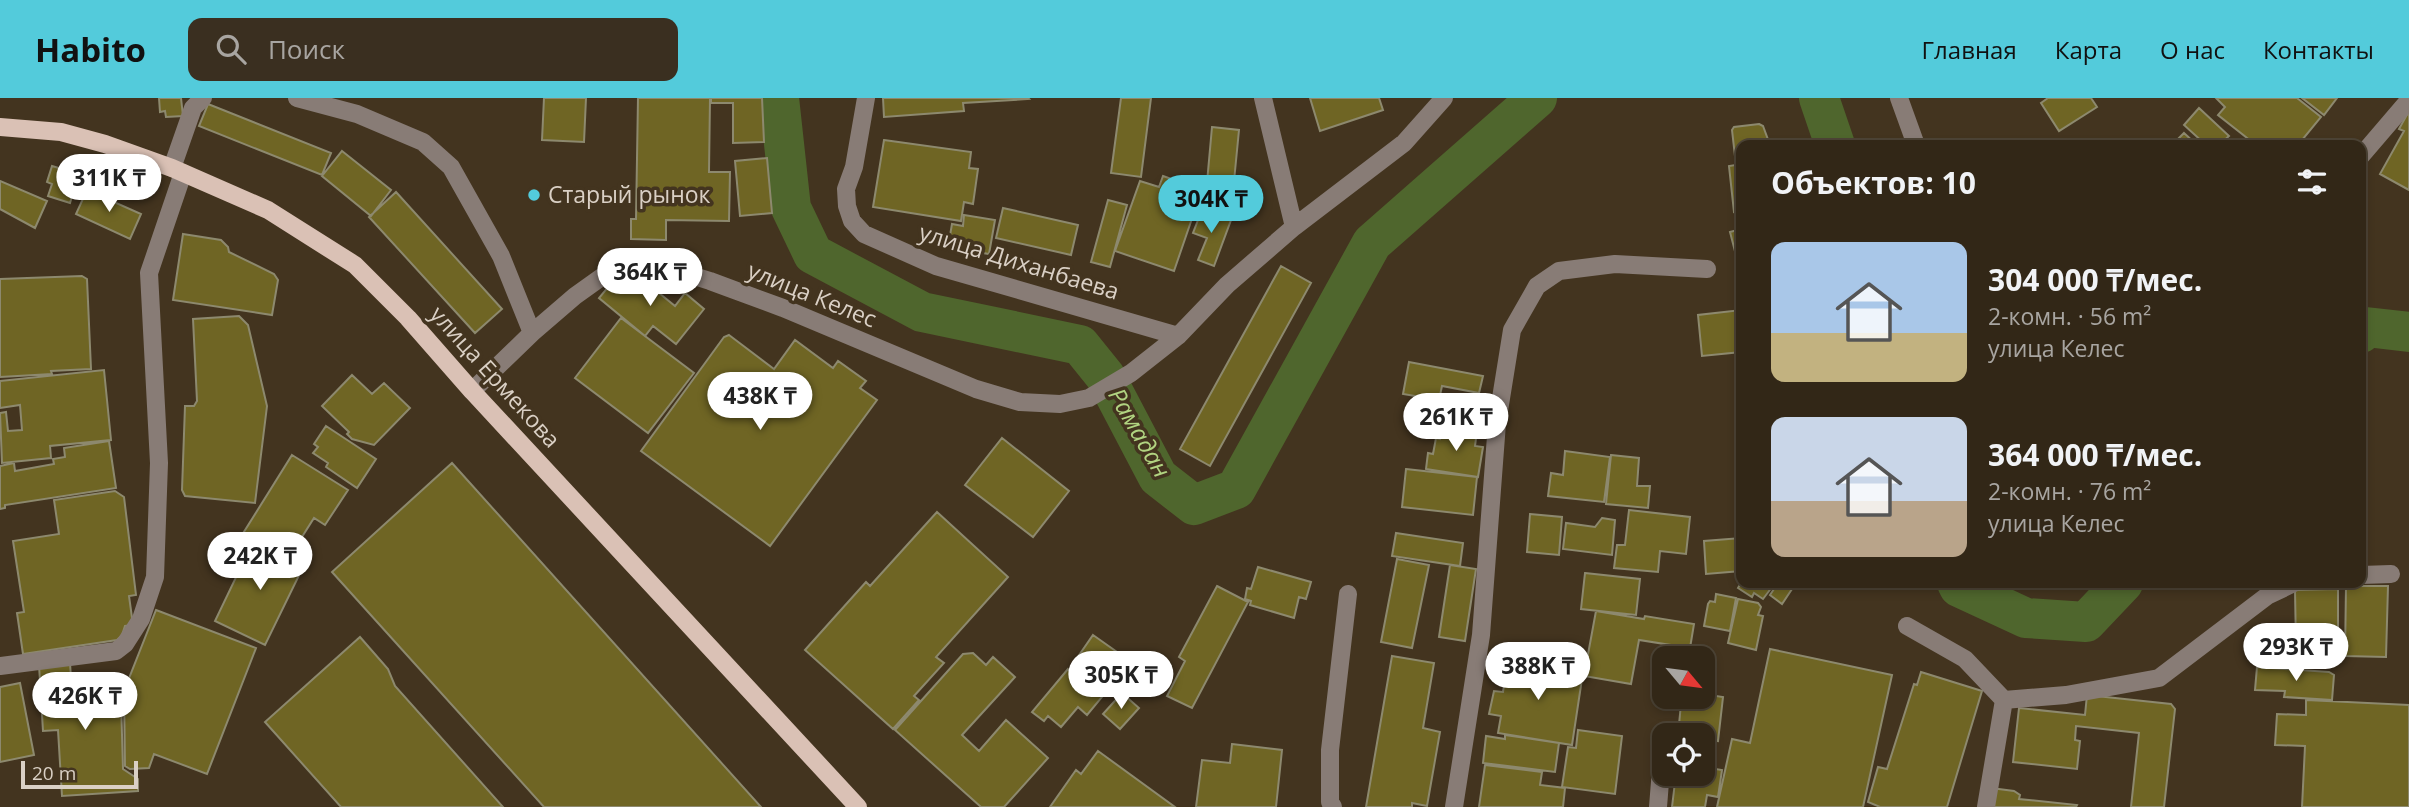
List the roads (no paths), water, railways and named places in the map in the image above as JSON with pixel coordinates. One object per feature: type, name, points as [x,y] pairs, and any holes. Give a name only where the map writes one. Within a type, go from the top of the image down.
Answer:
[{"type":"main road","name":"улица Ермекова","points":[[0,127],[61,132],[106,144],[177,170],[268,210],[355,265],[408,318],[472,391],[858,807]]},
{"type":"street","points":[[0,666],[116,650],[125,644],[141,619],[155,578],[159,463],[149,272],[168,217],[193,108],[203,98]]},
{"type":"street","points":[[297,98],[357,114],[423,142],[451,167],[502,256],[532,333]]},
{"type":"street","name":"улица Диханбаева","points":[[866,98],[854,167],[846,189],[847,206],[852,221],[864,234],[936,267],[1178,336]]},
{"type":"street","points":[[1263,98],[1294,227]]},
{"type":"street","points":[[1178,336],[1227,285],[1294,227],[1404,143],[1444,98]]},
{"type":"street","points":[[1899,98],[1914,140]]},
{"type":"street","points":[[2366,150],[2409,100]]},
{"type":"street","points":[[1454,807],[1481,635],[1497,423],[1512,330],[1537,286],[1559,271],[1615,264],[1707,269]]},
{"type":"street","name":"улица Келес","points":[[472,391],[575,296],[610,271],[629,266],[659,265],[783,308],[976,389],[1020,402],[1060,404],[1089,398],[1131,373],[1178,336]]},
{"type":"street","points":[[2366,575],[2391,574]]},
{"type":"street","points":[[1908,626],[1965,659],[2004,699],[2066,695],[2159,678],[2267,596],[2284,588]]},
{"type":"street","points":[[1333,807],[1330,802],[1330,750],[1348,594]]},
{"type":"street","points":[[1986,807],[2004,699]]},
{"type":"street","points":[[1658,807],[1660,786]]},
{"type":"waterway","name":"Рамадан","points":[[779,98],[791,208],[813,254],[922,312],[1080,345],[1105,376],[1158,477],[1194,505],[1236,489],[1372,243],[1537,98]]},
{"type":"waterway","name":"Рамадан","points":[[1819,98],[1833,140]]},
{"type":"waterway","name":"Рамадан","points":[[2366,327],[2409,332]]},
{"type":"waterway","name":"Рамадан","points":[[1961,588],[2026,618],[2086,622],[2118,588]]},
{"type":"place","name":"Старый рынок","points":[[534,195]]}]
